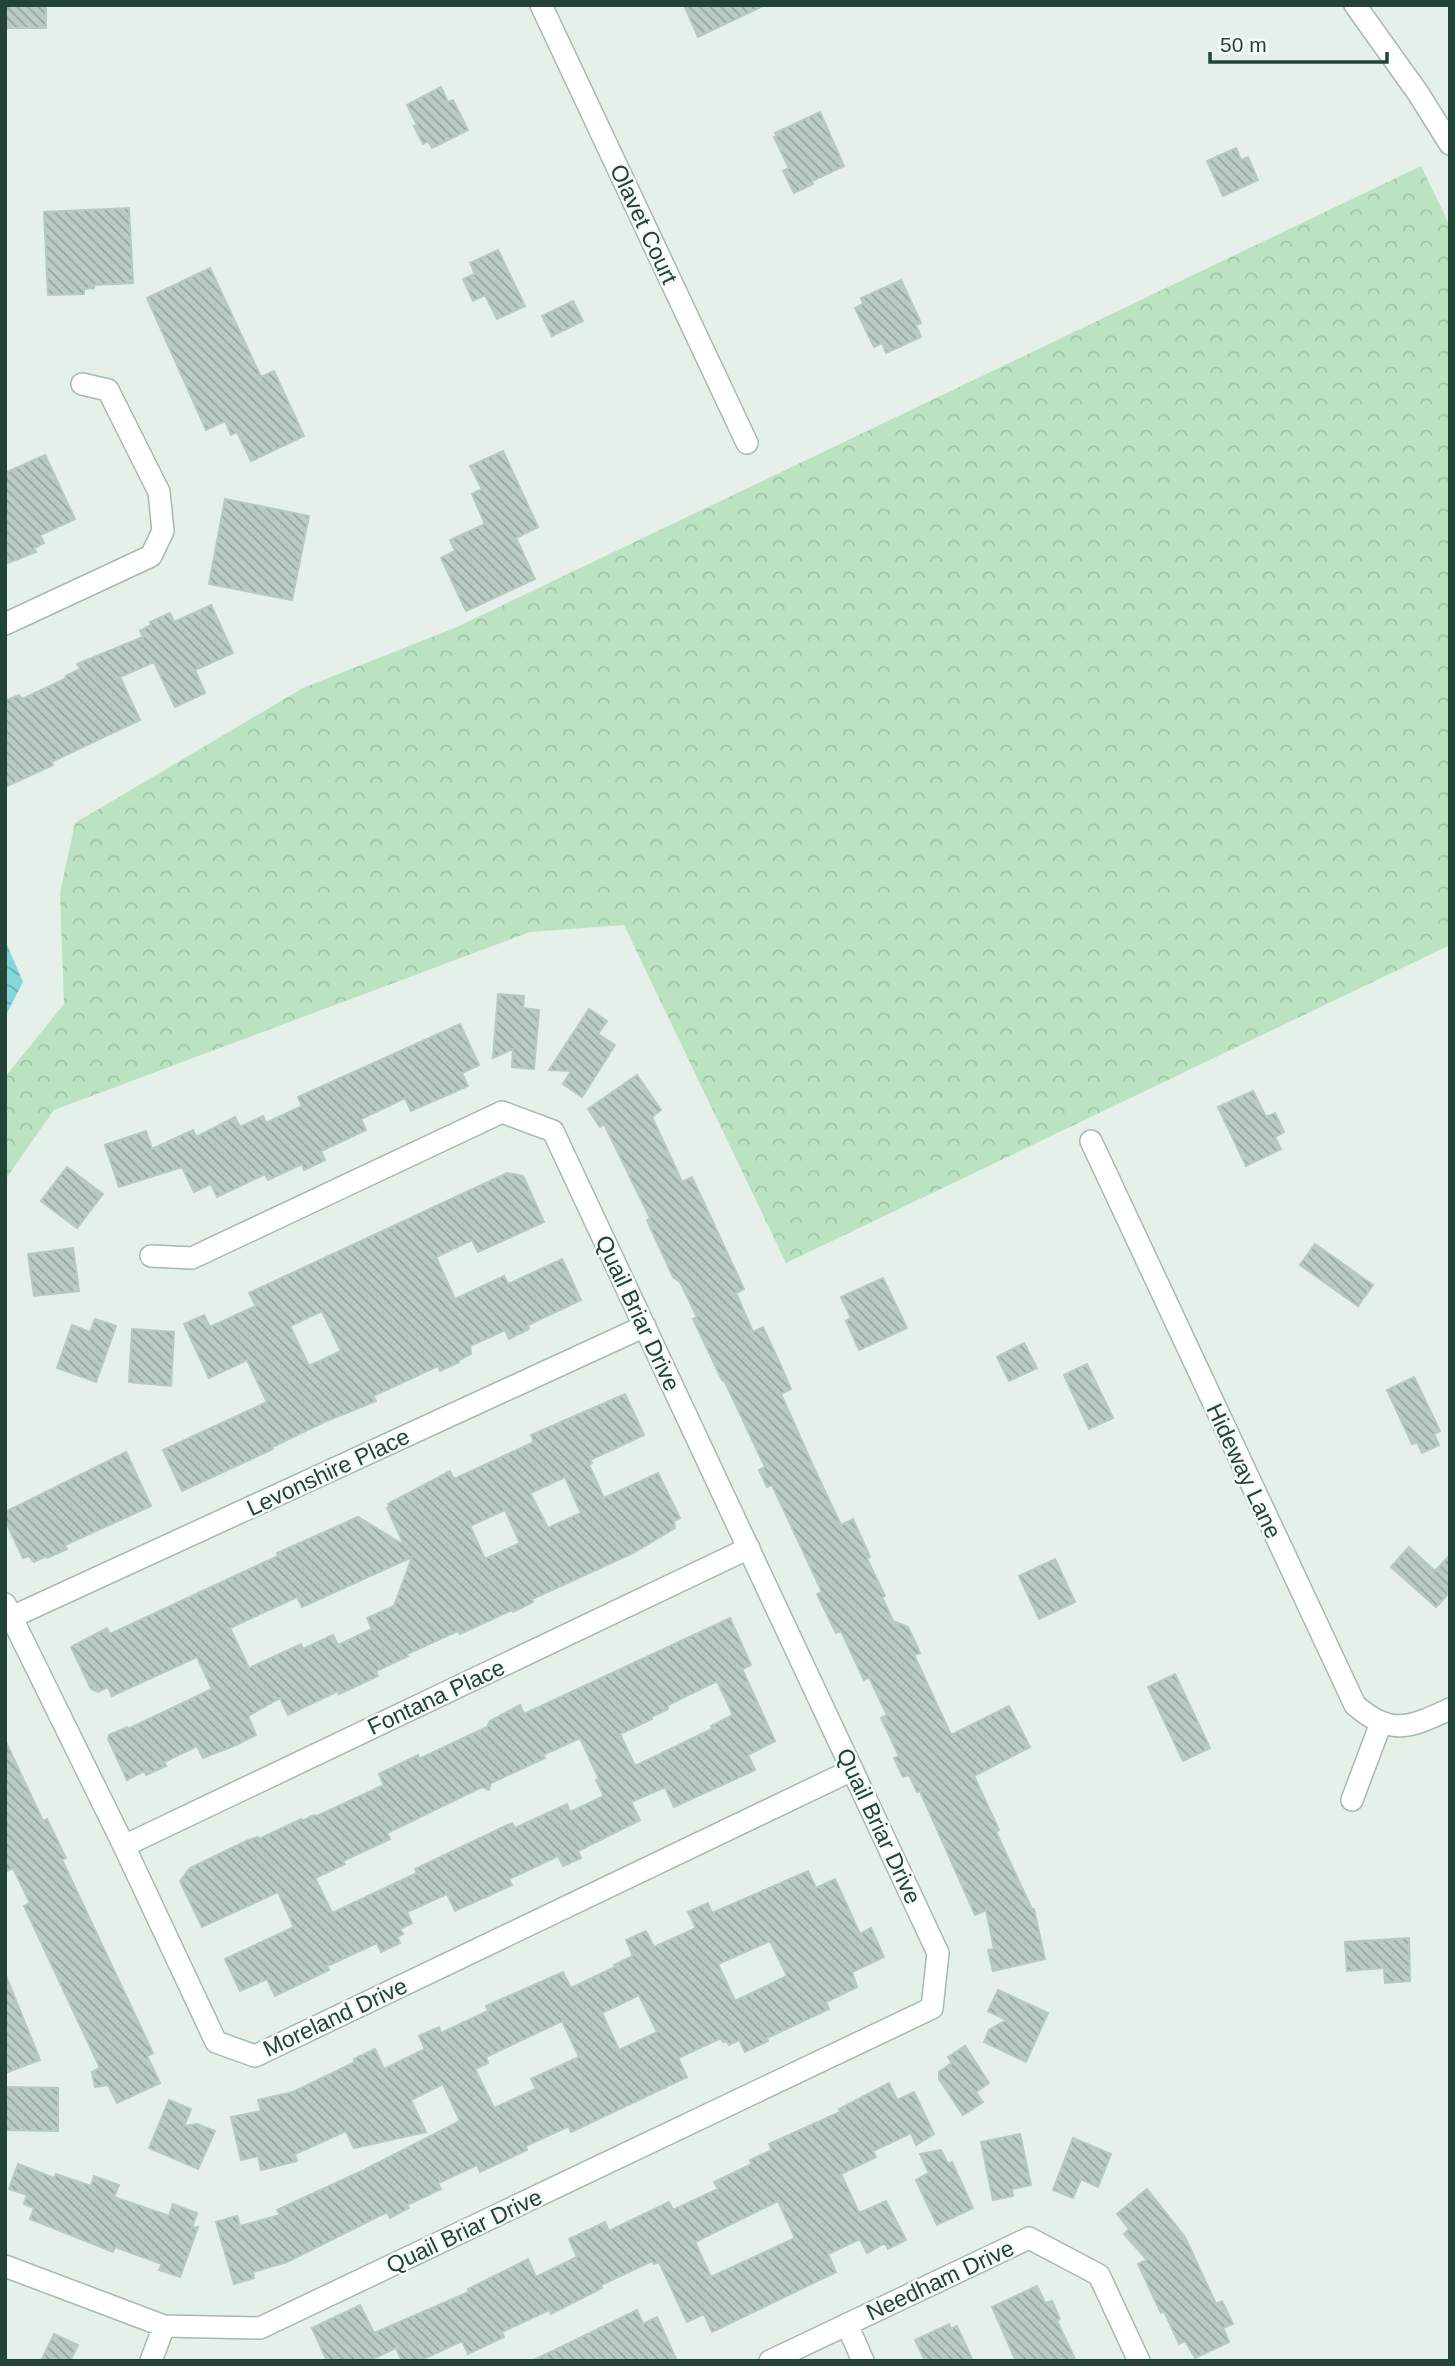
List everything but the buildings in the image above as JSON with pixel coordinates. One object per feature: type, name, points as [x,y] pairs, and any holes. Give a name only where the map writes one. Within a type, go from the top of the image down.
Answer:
[{"type":"street","name":"Olavet Court","points":[[541,5],[747,443]]},
{"type":"street","points":[[1354,5],[1418,93],[1450,144]]},
{"type":"street","points":[[5,624],[152,556],[163,531],[159,492],[108,390],[82,384]]},
{"type":"street","name":"Quail Briar Drive","points":[[5,2266],[164,2326],[260,2328],[932,2008],[938,1953],[553,1131],[502,1112],[192,1258],[151,1256]]},
{"type":"street","name":"Hideway Lane","points":[[1091,1141],[1348,1693],[1355,1705],[1381,1723]]},
{"type":"street","name":"Levonshire Place","points":[[8,1611],[645,1326]]},
{"type":"street","name":"Fontana Place","points":[[124,1846],[749,1548]]},
{"type":"street","name":"Moreland Drive","points":[[8,1611],[124,1846],[216,2042],[254,2056],[852,1770]]},
{"type":"street","points":[[1352,1800],[1381,1723],[1398,1727],[1414,1725],[1450,1709]]},
{"type":"street","name":"Needham Drive","points":[[771,2361],[1029,2238],[1100,2275],[1139,2361]]},
{"type":"street","points":[[847,2324],[863,2361]]},
{"type":"street","points":[[151,2361],[164,2326]]},
{"type":"green space","points":[[1421,166],[1450,226],[1450,945],[786,1263],[624,925],[530,932],[54,1110],[5,1180],[5,1077],[64,1004],[60,893],[75,823],[303,688],[457,627]]},
{"type":"water","points":[[5,940],[23,982],[5,1017]]}]
